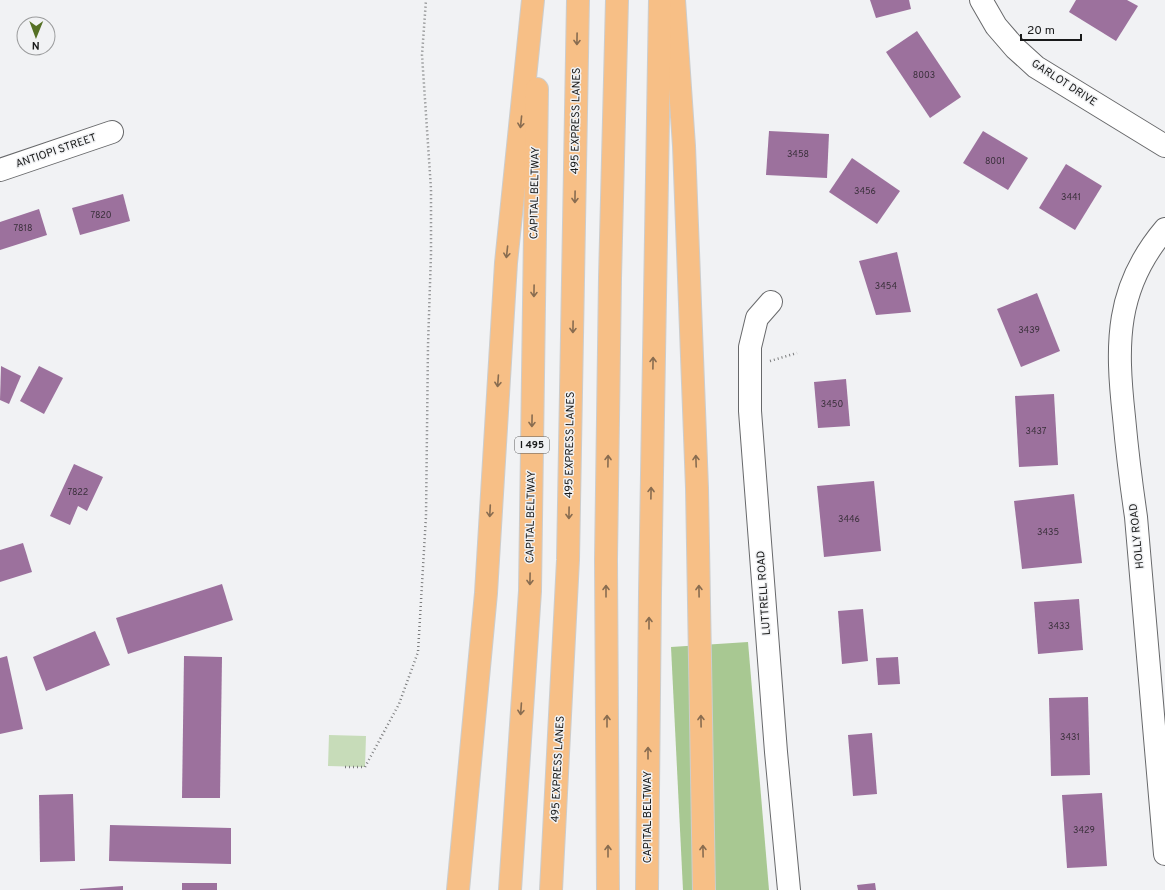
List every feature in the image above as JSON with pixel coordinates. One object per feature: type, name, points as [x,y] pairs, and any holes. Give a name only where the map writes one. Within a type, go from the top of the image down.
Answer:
[{"type":"highway","points":[[458,890],[486,593],[506,263],[533,0]]},
{"type":"highway","name":"CAPITAL BELTWAY","points":[[510,890],[530,591],[538,0]]},
{"type":"highway","name":"495 EXPRESS LANES","points":[[551,890],[568,560],[578,0]]},
{"type":"highway","points":[[608,890],[606,560],[616,0]]},
{"type":"highway","name":"CAPITAL BELTWAY","points":[[647,890],[650,563],[660,0]]},
{"type":"highway","points":[[674,0],[684,146],[697,488],[704,890]]},
{"type":"street","name":"GARLOT DRIVE","points":[[981,0],[996,26],[1015,48],[1036,67],[1165,146]]},
{"type":"street","name":"ANTIOPI STREET","points":[[0,170],[112,132]]},
{"type":"street","name":"HOLLY ROAD","points":[[1165,229],[1143,261],[1132,282],[1122,321],[1119,347],[1121,390],[1129,469],[1136,517],[1162,768],[1165,854]]},
{"type":"street","name":"LUTTRELL ROAD","points":[[771,302],[757,318],[750,347],[750,410],[776,752],[789,890]]},
{"type":"path","points":[[345,767],[365,767],[399,704],[418,652],[426,516],[428,345],[431,254],[431,189],[422,55],[426,0]]},
{"type":"path","points":[[750,367],[797,353]]},
{"type":"green space","points":[[748,642],[769,890],[683,890],[671,647]]},
{"type":"green space","points":[[329,735],[366,736],[365,767],[328,766]]},
{"type":"building","points":[[870,0],[909,0],[911,9],[876,18]]},
{"type":"building","points":[[1076,0],[1127,0],[1138,6],[1116,41],[1069,12]]},
{"type":"building","points":[[917,31],[961,97],[930,118],[886,52]]},
{"type":"building","points":[[769,131],[829,134],[827,178],[766,175]]},
{"type":"building","points":[[983,131],[1028,158],[1008,190],[963,163]]},
{"type":"building","points":[[852,158],[900,191],[877,224],[829,192]]},
{"type":"building","points":[[1066,164],[1102,186],[1075,230],[1039,208]]},
{"type":"building","points":[[123,194],[130,221],[80,235],[72,208]]},
{"type":"building","points":[[39,209],[47,235],[0,250],[0,222]]},
{"type":"building","points":[[897,252],[911,312],[876,315],[859,261]]},
{"type":"building","points":[[1037,293],[1060,351],[1021,367],[997,309]]},
{"type":"building","points":[[1,366],[21,376],[9,404],[0,400]]},
{"type":"building","points":[[39,366],[63,378],[44,414],[20,401]]},
{"type":"building","points":[[846,379],[850,426],[818,428],[814,382]]},
{"type":"building","points":[[1054,394],[1058,465],[1019,467],[1015,396]]},
{"type":"building","points":[[74,464],[103,477],[87,511],[78,506],[70,525],[50,516]]},
{"type":"building","points":[[874,481],[881,551],[824,557],[817,486]]},
{"type":"building","points":[[1074,494],[1082,563],[1022,569],[1014,501]]},
{"type":"building","points":[[23,543],[32,572],[0,582],[0,550]]},
{"type":"building","points":[[222,584],[233,620],[128,654],[116,618]]},
{"type":"building","points":[[1079,599],[1083,650],[1038,654],[1034,602]]},
{"type":"building","points":[[863,609],[868,661],[842,664],[838,611]]},
{"type":"building","points":[[95,631],[110,665],[46,691],[33,657]]},
{"type":"building","points":[[7,656],[23,729],[0,734],[0,658]]},
{"type":"building","points":[[184,656],[222,657],[220,798],[182,798]]},
{"type":"building","points":[[898,657],[900,684],[878,685],[876,658]]},
{"type":"building","points":[[1088,697],[1090,775],[1051,776],[1049,698]]},
{"type":"building","points":[[872,733],[877,794],[853,796],[848,735]]},
{"type":"building","points":[[1102,793],[1107,866],[1067,868],[1062,795]]},
{"type":"building","points":[[73,794],[75,861],[40,862],[39,795]]},
{"type":"building","points":[[110,825],[231,828],[231,864],[109,861]]},
{"type":"building","points":[[182,883],[217,883],[217,890],[182,890]]},
{"type":"building","points":[[875,883],[876,890],[858,890],[857,885]]},
{"type":"building","points":[[123,886],[123,890],[80,890],[80,889]]}]
